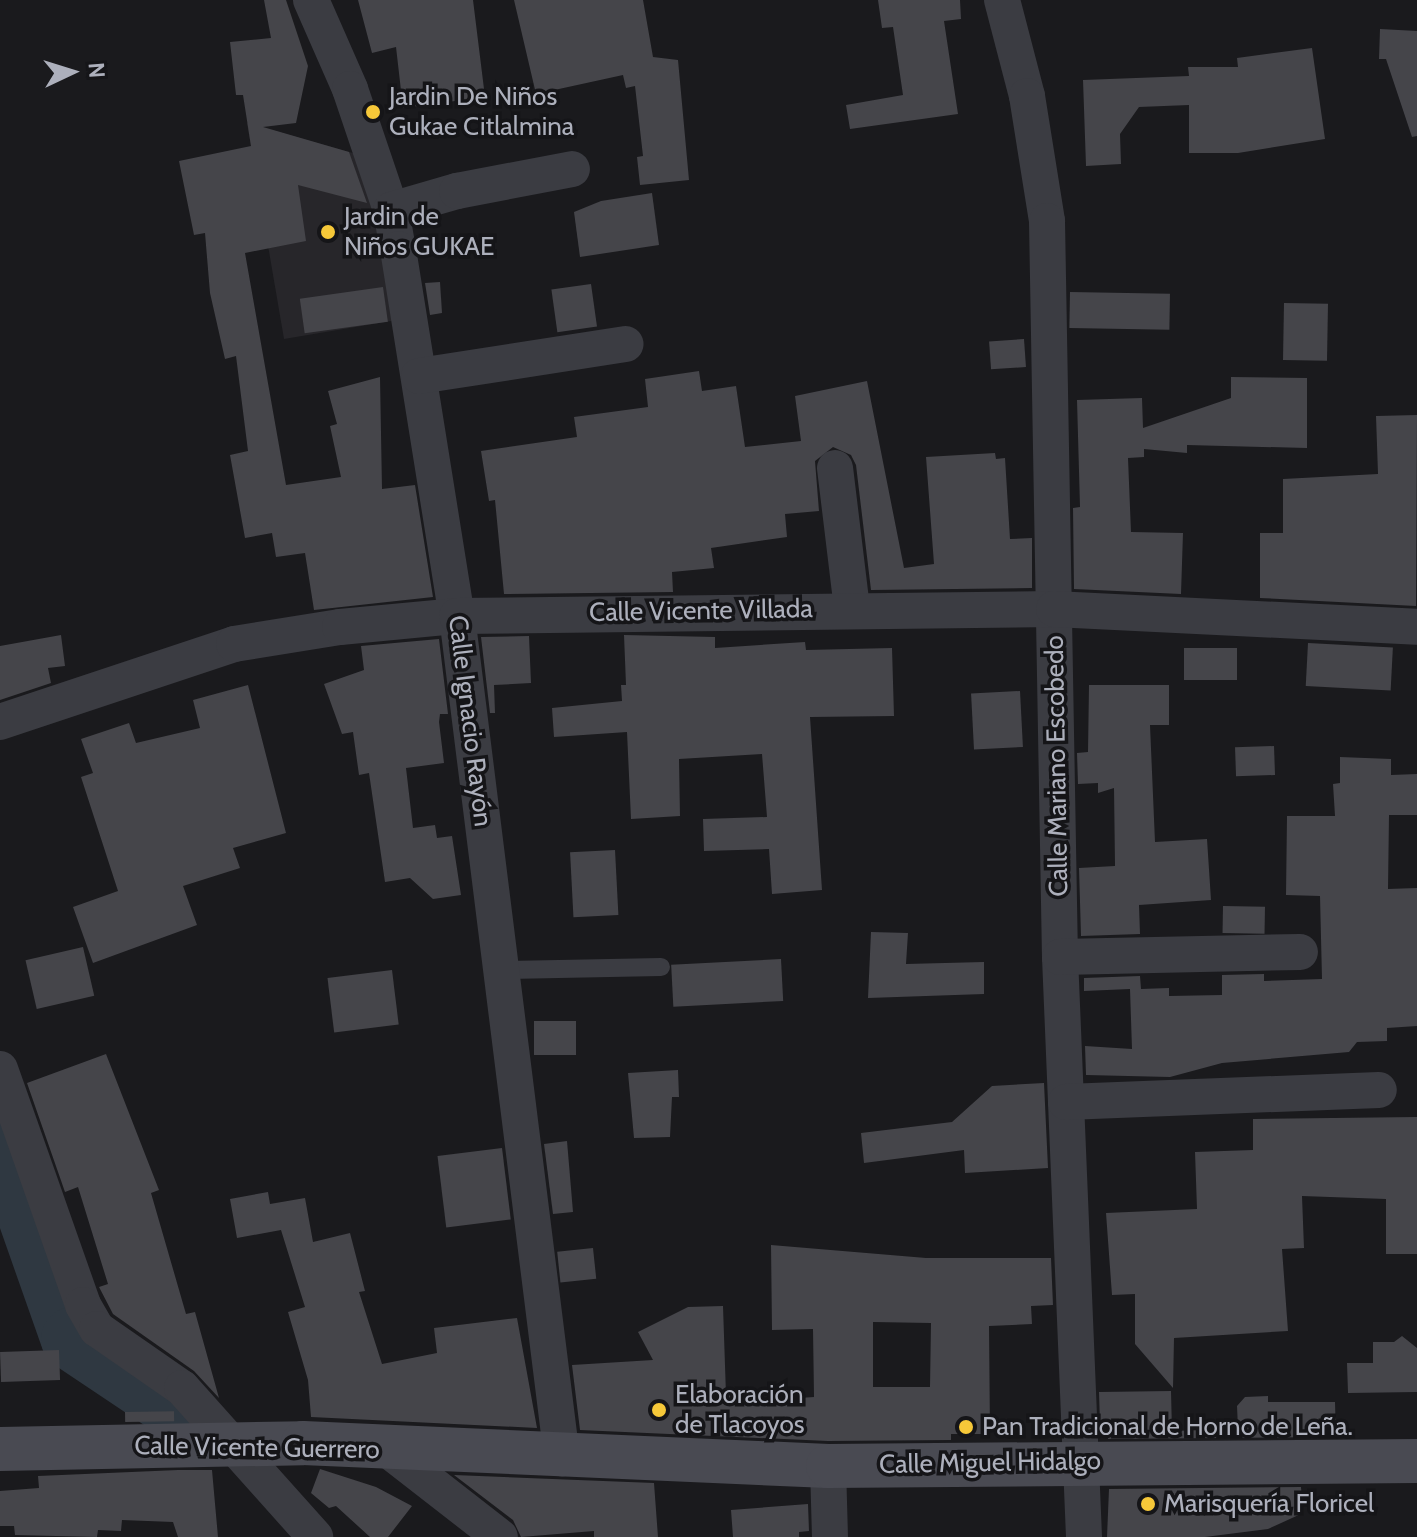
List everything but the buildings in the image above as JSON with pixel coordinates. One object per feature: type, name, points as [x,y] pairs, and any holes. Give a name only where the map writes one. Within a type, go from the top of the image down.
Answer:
[{"type":"main road","name":"Calle Vicente Guerrero","points":[[0,1449],[232,1445],[562,1458]]},
{"type":"main road","name":"Calle Miguel Hidalgo","points":[[562,1458],[828,1466],[1083,1461],[1417,1461]]},
{"type":"street","name":"Calle Ignacio Rayón","points":[[311,0],[350,89],[391,210],[457,616],[562,1458]]},
{"type":"street","name":"Calle Mariano Escobedo","points":[[1002,0],[1027,96],[1047,221],[1060,957],[1084,1537]]},
{"type":"street","points":[[391,210],[457,191],[572,169]]},
{"type":"street","points":[[419,376],[626,344]]},
{"type":"street","points":[[835,468],[852,608]]},
{"type":"street","name":"Calle Vicente Villada","points":[[0,722],[234,644],[340,627],[457,616],[852,608],[1054,609],[1417,627]]},
{"type":"street","points":[[1060,957],[1300,952]]},
{"type":"street","points":[[0,1069],[83,1305],[97,1329],[182,1388],[315,1537]]},
{"type":"street","points":[[1066,1102],[1379,1090]]},
{"type":"street","points":[[387,1449],[500,1537]]},
{"type":"street","points":[[828,1466],[830,1537]]},
{"type":"lane","points":[[502,970],[661,967]]},
{"type":"shaded area","name":"Jardin de Niños GUKAE","points":[[247,123],[374,159],[409,318],[284,339]]},
{"type":"waterway","points":[[0,1132],[73,1339],[188,1416]]},
{"type":"place","name":"Jardin De Niños Gukae Citlalmina","points":[[373,112]]},
{"type":"place","name":"Jardin de Niños GUKAE","points":[[328,232]]},
{"type":"place","name":"Elaboración de Tlacoyos","points":[[659,1410]]},
{"type":"place","name":"Pan Tradicional de Horno de Leña.","points":[[966,1427]]},
{"type":"place","name":"Marisquería Floricel","points":[[1148,1504]]}]
